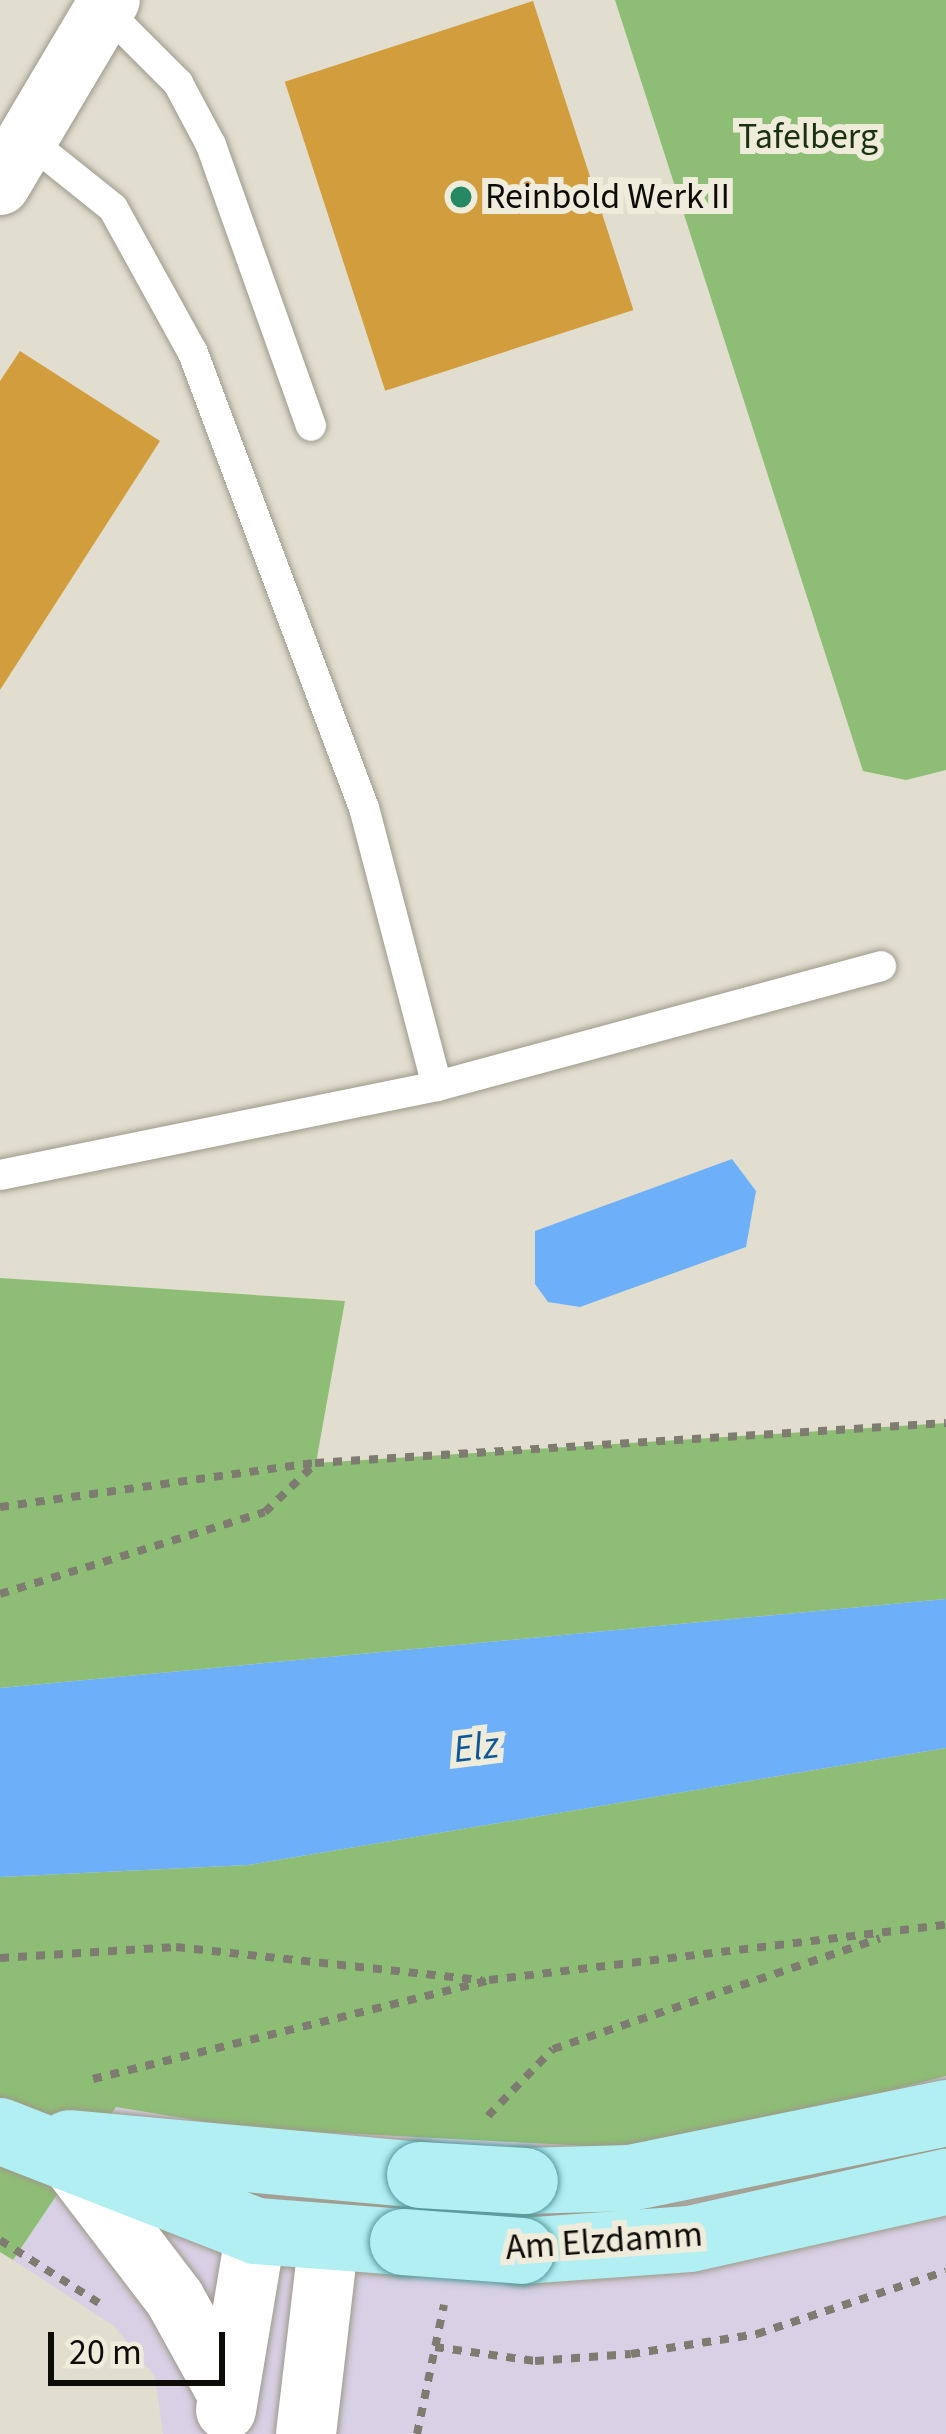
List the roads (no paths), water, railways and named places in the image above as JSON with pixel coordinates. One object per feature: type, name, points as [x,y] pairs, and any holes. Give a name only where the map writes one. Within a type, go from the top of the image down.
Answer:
[{"type":"main road","name":"Am Elzdamm","points":[[296,2199],[420,2175],[525,2181],[630,2178],[946,2113]]},
{"type":"main road","points":[[32,2145],[296,2199]]},
{"type":"main road","name":"Am Elzdamm","points":[[296,2199],[403,2242],[522,2251],[691,2239],[946,2182]]},
{"type":"street","points":[[11,160],[107,4]]},
{"type":"street","points":[[32,2145],[175,2299],[225,2413]]},
{"type":"street","points":[[225,2413],[296,2199]]},
{"type":"street","points":[[296,2199],[306,2434]]},
{"type":"lane","points":[[107,4],[178,83],[211,145],[311,426]]},
{"type":"lane","points":[[11,160],[113,208],[192,351],[364,808],[436,1086]]},
{"type":"lane","points":[[0,1175],[436,1086],[881,966]]},
{"type":"water","points":[[732,1159],[756,1191],[746,1247],[580,1307],[548,1302],[535,1284],[535,1231]]},
{"type":"water","name":"Elz","points":[[946,1599],[946,1748],[248,1865],[0,1877],[0,1688]]},
{"type":"place","name":"Reinbold Werk II","points":[[461,197]]},
{"type":"park label","name":"Tafelberg","points":[[808,137]]}]
